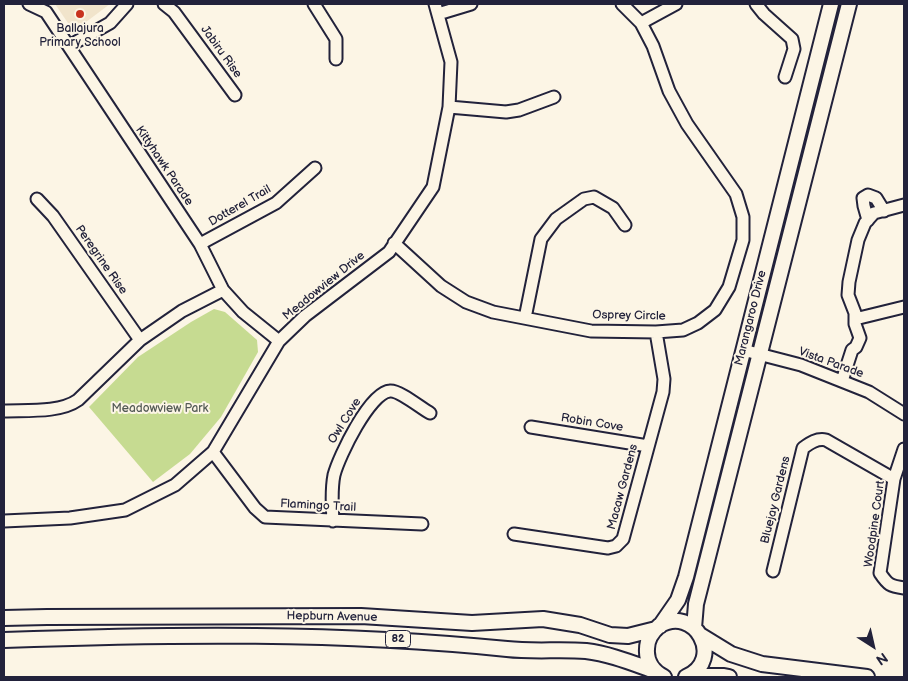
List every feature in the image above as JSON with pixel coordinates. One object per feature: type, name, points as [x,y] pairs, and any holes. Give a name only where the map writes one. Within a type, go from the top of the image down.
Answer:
[{"type":"main road","name":"Marangaroo Drive","points":[[658,628],[678,600],[686,578],[831,4]]},
{"type":"main road","name":"Marangaroo Drive","points":[[688,676],[699,668],[704,657],[704,646],[697,631],[696,604],[849,4]]},
{"type":"main road","name":"Hepburn Avenue","points":[[4,618],[361,616],[472,623],[543,619],[580,625],[610,635],[628,636],[658,628]]},
{"type":"main road","name":"82","points":[[660,674],[649,662],[648,642],[658,628],[674,622],[685,623],[731,654],[762,664],[867,677]]},
{"type":"main road","name":"Hepburn Avenue","points":[[4,640],[137,635],[238,635],[404,640],[522,651],[558,650],[587,652],[618,657],[660,674]]},
{"type":"main road","points":[[688,676],[729,677]]},
{"type":"street","name":"Kittyhawk Parade","points":[[29,4],[46,12],[200,244],[223,290],[243,312],[279,341]]},
{"type":"street","points":[[69,46],[110,23],[127,4]]},
{"type":"street","name":"Jabiru Rise","points":[[164,4],[174,12],[235,96]]},
{"type":"street","points":[[314,4],[336,39],[336,59]]},
{"type":"street","points":[[437,9],[471,4]]},
{"type":"street","name":"Osprey Circle","points":[[394,243],[441,286],[466,302],[492,312],[592,330],[656,332],[683,330],[698,323],[715,310],[729,287],[744,240],[743,217],[736,194],[687,124],[669,91],[653,46],[641,23],[622,4]]},
{"type":"street","points":[[641,23],[676,4]]},
{"type":"street","points":[[756,4],[764,14],[792,39],[794,49],[785,77]]},
{"type":"street","name":"Meadowview Drive","points":[[4,521],[70,518],[125,510],[175,485],[213,452],[279,341],[305,316],[388,252],[433,187],[449,107],[451,62],[437,9]]},
{"type":"street","points":[[449,107],[506,112],[519,110],[554,97]]},
{"type":"street","name":"Dotterel Trail","points":[[200,244],[276,203],[315,168]]},
{"type":"street","points":[[868,220],[864,198],[868,195],[876,198],[884,211]]},
{"type":"street","points":[[525,318],[541,239],[556,219],[584,199],[594,198],[613,208],[625,226]]},
{"type":"street","name":"Peregrine Rise","points":[[37,199],[53,216],[140,340]]},
{"type":"street","points":[[842,381],[852,350],[856,347],[860,338],[855,324],[855,313],[848,295],[848,282],[858,240],[865,223],[874,213],[904,205]]},
{"type":"street","points":[[4,411],[70,406],[140,340],[182,311],[223,290]]},
{"type":"street","points":[[855,319],[904,307]]},
{"type":"street","name":"Macaw Gardens","points":[[514,534],[608,548],[616,546],[623,539],[664,385],[656,332]]},
{"type":"street","name":"Vista Parade","points":[[743,350],[801,366],[842,381],[869,392],[904,414]]},
{"type":"street","name":"Owl Cove","points":[[333,521],[332,498],[336,466],[368,408],[379,395],[385,391],[393,390],[430,413]]},
{"type":"street","name":"Robin Cove","points":[[531,427],[648,446]]},
{"type":"street","name":"Bluejay Gardens","points":[[773,572],[803,448],[810,442],[826,440],[894,479]]},
{"type":"street","name":"Woodpine Court","points":[[904,450],[894,479],[880,573],[891,586],[904,588]]},
{"type":"street","name":"Flamingo Trail","points":[[213,452],[255,508],[265,517],[422,524]]},
{"type":"shaded area","name":"Ballajura Primary School","points":[[55,4],[110,4],[82,25],[68,23]]},
{"type":"green space","name":"Meadowview Park","points":[[214,309],[225,312],[257,340],[258,352],[221,417],[190,454],[153,482],[89,407],[138,357]]},
{"type":"place","name":"Ballajura Primary School","points":[[80,14]]}]
